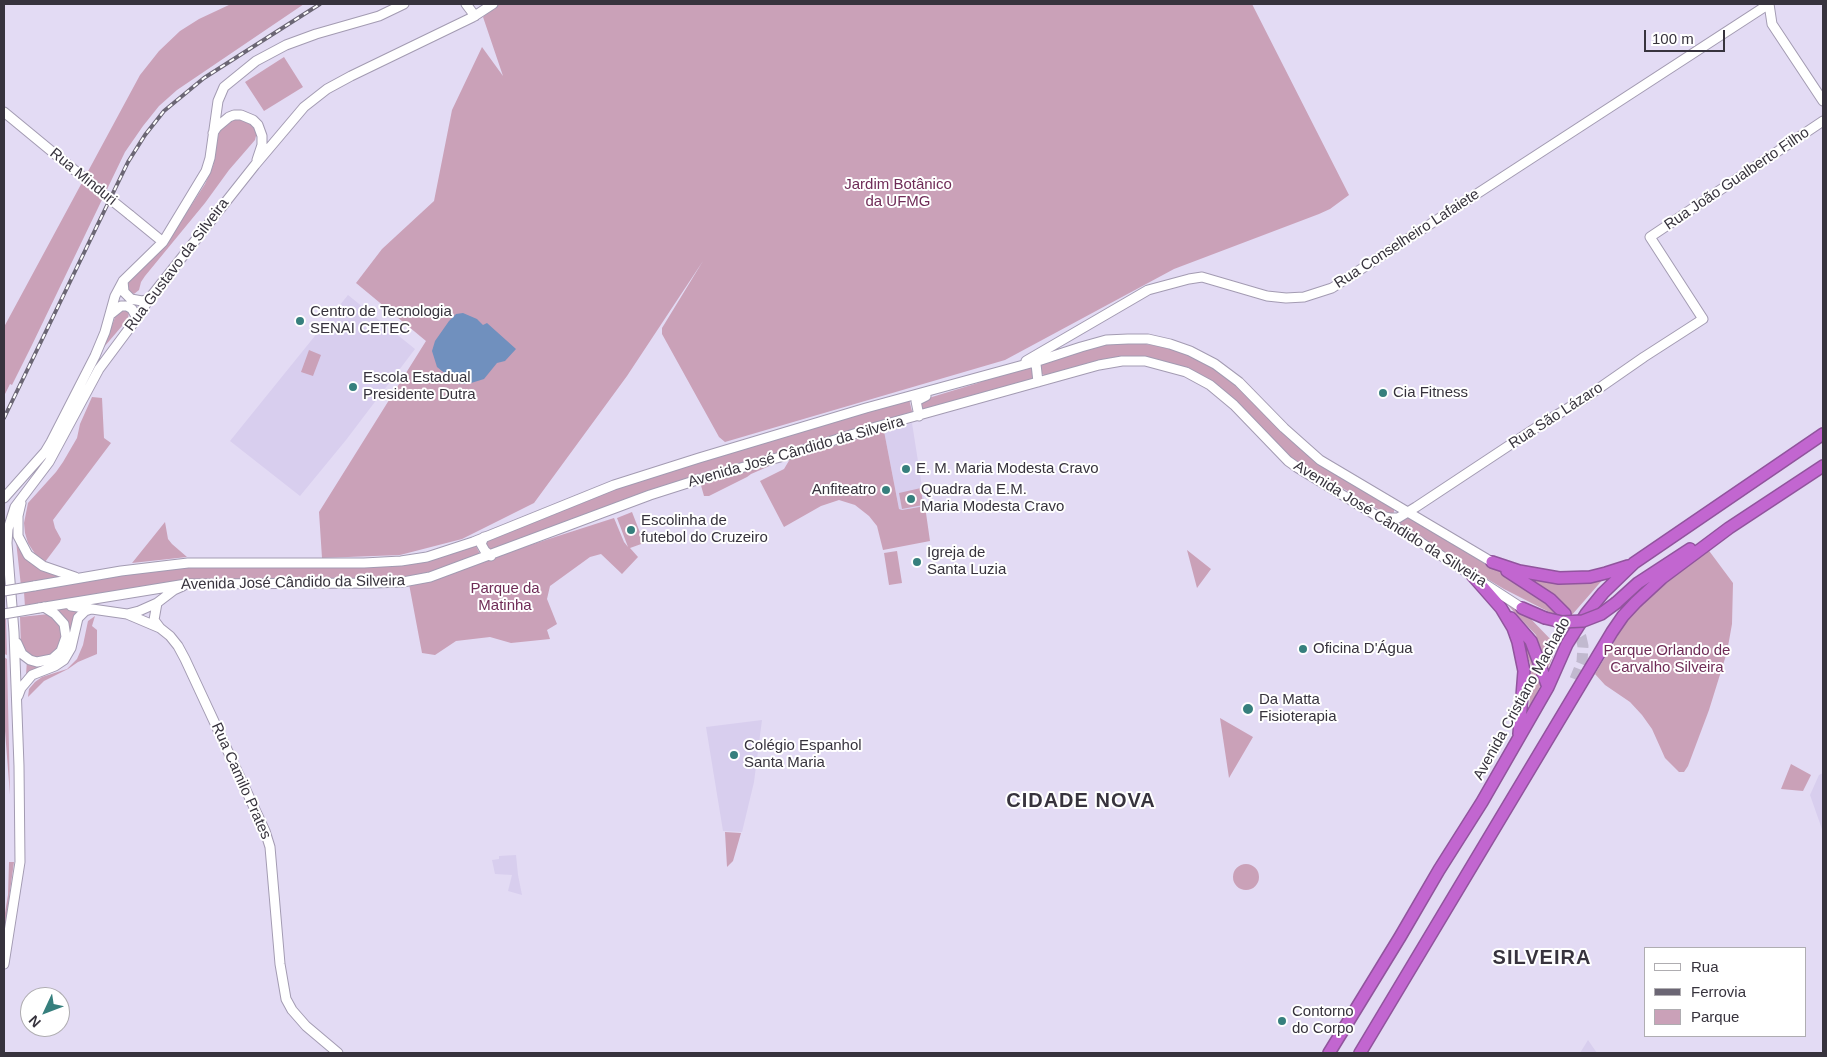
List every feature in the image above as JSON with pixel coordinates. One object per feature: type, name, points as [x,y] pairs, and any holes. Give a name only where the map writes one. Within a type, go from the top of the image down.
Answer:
[{"type":"highway","name":"Avenida Cristiano Machado","points":[[1329,1053],[1482,802],[1548,687],[1567,644],[1586,614],[1602,594],[1634,563],[1823,434]]},
{"type":"highway","points":[[1360,1053],[1623,616],[1662,578],[1729,528],[1823,466]]},
{"type":"highway","points":[[1522,608],[1555,621],[1583,621],[1602,614],[1638,583],[1681,554],[1729,528]]},
{"type":"highway","points":[[1492,562],[1518,571],[1559,578],[1606,573],[1634,563]]},
{"type":"highway","points":[[1492,562],[1550,599],[1565,614]]},
{"type":"highway","points":[[1472,575],[1529,636],[1548,687]]},
{"type":"highway","points":[[1501,608],[1513,628],[1523,664],[1519,738]]},
{"type":"highway","points":[[1488,838],[1518,774],[1573,684]]},
{"type":"main road","points":[[4,498],[52,442],[95,356],[111,314],[115,296],[123,281],[163,242],[206,171],[210,158],[218,101],[224,87],[256,60],[286,45],[309,36],[371,18],[404,4]]},
{"type":"main road","points":[[466,4],[475,16]]},
{"type":"main road","name":"Rua Gustavo da Silveira","points":[[14,632],[7,544],[8,529],[15,507],[49,462],[99,369],[137,318],[148,299],[304,107],[327,89],[475,16],[493,4]]},
{"type":"main road","points":[[1769,4],[1772,24],[1823,100]]},
{"type":"main road","name":"Rua Conselheiro Lafaiete","points":[[1017,366],[1148,290],[1189,279],[1202,278],[1267,296],[1286,298],[1304,297],[1332,288],[1769,4]]},
{"type":"main road","name":"Rua Minduri","points":[[4,112],[163,242]]},
{"type":"main road","points":[[213,134],[217,127],[234,115],[240,115],[253,120],[258,125],[262,136],[262,145],[255,165]]},
{"type":"main road","name":"Rua João Gualberto Filho","points":[[1703,319],[1650,237],[1823,121]]},
{"type":"main road","points":[[123,281],[124,292],[131,299],[142,301],[148,299]]},
{"type":"main road","points":[[111,314],[121,306],[127,306],[132,309],[137,318]]},
{"type":"main road","name":"Rua São Lázaro","points":[[1408,512],[1540,425],[1585,398],[1703,319]]},
{"type":"main road","name":"Avenida José Cândido da Silveira","points":[[4,591],[120,571],[188,563],[364,563],[401,561],[427,557],[473,542],[614,485],[857,411],[1038,361],[1081,347],[1113,340],[1148,339],[1190,351],[1227,372],[1320,460],[1492,562]]},
{"type":"main road","points":[[1038,382],[1036,368],[1038,361],[1047,348]]},
{"type":"main road","name":"Avenida José Cândido da Silveira","points":[[4,614],[186,584],[403,582],[440,574],[650,495],[1038,382],[1099,365],[1122,361],[1145,361],[1186,372],[1210,385],[1226,397],[1288,461],[1522,608]]},
{"type":"main road","points":[[919,416],[917,400],[940,392],[946,387]]},
{"type":"main road","points":[[24,494],[18,523],[18,536],[24,549],[38,564],[61,574],[80,578]]},
{"type":"main road","points":[[1374,514],[1394,518],[1408,512]]},
{"type":"main road","points":[[484,537],[482,544],[485,551],[491,556]]},
{"type":"main road","points":[[473,542],[478,544],[482,552],[479,560]]},
{"type":"main road","points":[[61,604],[127,614],[157,603],[174,590],[186,584]]},
{"type":"main road","points":[[157,603],[154,620],[160,628]]},
{"type":"main road","points":[[14,632],[18,649],[30,660],[43,662],[56,656],[65,644],[66,630],[60,619],[50,610],[41,607]]},
{"type":"main road","points":[[17,701],[21,688],[32,675],[55,666],[64,660],[71,648],[78,618],[84,611],[91,609]]},
{"type":"main road","name":"Rua Camilo Prates","points":[[127,614],[160,628],[178,646],[266,832],[270,846],[280,964],[286,998],[292,1010],[306,1026],[338,1053]]},
{"type":"main road","points":[[4,964],[20,862],[14,632]]},
{"type":"shaded area","points":[[348,295],[415,349],[346,440],[300,496],[230,441]]},
{"type":"shaded area","name":"E. M. Maria Modesta Cravo","points":[[912,423],[925,506],[902,510],[899,509],[884,431]]},
{"type":"shaded area","name":"Colégio Espanhol Santa Maria","points":[[762,720],[754,782],[742,832],[723,831],[706,727]]},
{"type":"shaded area","points":[[1823,773],[1823,832],[1810,795],[1819,775]]},
{"type":"shaded area","points":[[516,855],[522,895],[508,891],[512,875],[495,874],[492,860],[499,859],[499,856]]},
{"type":"shaded area","points":[[1588,1040],[1597,1053],[1580,1053]]},
{"type":"green space","points":[[231,4],[304,4],[177,90],[159,106],[143,126],[125,152],[31,347],[12,385],[10,384],[4,396],[4,327],[140,75],[159,51],[180,31],[199,19]]},
{"type":"green space","name":"Jardim Botânico da UFMG","points":[[498,4],[1252,4],[1349,195],[1330,209],[1319,214],[1174,269],[1005,360],[725,442],[719,437],[662,334],[662,328],[703,261],[627,376],[534,503],[462,539],[400,555],[322,558],[319,512],[426,341],[356,283],[382,249],[434,201],[452,110],[482,47],[503,76],[483,17]]},
{"type":"green space","points":[[284,57],[303,87],[264,111],[245,82]]},
{"type":"green space","points":[[233,119],[248,121],[257,132],[255,140],[145,276],[139,290],[134,294],[129,293],[124,286],[129,279],[163,249],[205,184],[213,166],[219,131]]},
{"type":"green space","points":[[126,309],[129,312],[128,319],[104,347],[117,312]]},
{"type":"green space","points":[[1106,343],[1139,343],[1159,346],[1190,355],[1211,365],[1228,377],[1291,439],[1394,509],[1393,514],[1386,514],[1293,462],[1211,383],[1119,358],[1104,359],[1046,376],[1042,374],[1039,366],[1041,362]]},
{"type":"green space","points":[[309,350],[321,355],[313,376],[301,372]]},
{"type":"green space","points":[[1032,365],[1036,380],[921,412],[919,401],[978,383],[1003,372]]},
{"type":"green space","points":[[92,397],[102,398],[104,438],[111,443],[53,520],[61,539],[45,562],[39,560],[28,543],[25,533],[24,523],[28,503],[63,462],[77,438],[80,424]]},
{"type":"green space","points":[[909,399],[913,415],[697,477],[491,553],[483,541],[564,507],[651,476]]},
{"type":"green space","points":[[884,431],[899,509],[925,506],[930,541],[883,550],[877,526],[869,516],[855,505],[839,500],[821,506],[784,527],[760,481],[784,469],[790,459]]},
{"type":"green space","points":[[781,461],[709,496],[704,496],[700,482]]},
{"type":"green space","name":"Quadra da E.M. Maria Modesta Cravo","points":[[921,488],[923,505],[902,509],[899,493]]},
{"type":"green space","name":"Parque da Matinha","points":[[632,512],[644,543],[630,548],[638,557],[622,574],[601,554],[590,557],[550,586],[547,599],[557,624],[547,630],[550,639],[511,643],[490,637],[456,641],[435,655],[422,653],[409,584],[614,518],[628,547],[617,518]]},
{"type":"green space","points":[[1407,515],[1509,575],[1565,616],[1553,614],[1504,589],[1392,522],[1401,521]]},
{"type":"green space","points":[[165,522],[168,539],[187,557],[132,563]]},
{"type":"green space","points":[[15,532],[31,562],[65,579],[21,586]]},
{"type":"green space","points":[[475,544],[480,554],[436,573],[403,580],[209,580],[25,607],[24,592],[129,573],[190,565],[393,564]]},
{"type":"green space","name":"Parque Orlando de Carvalho Silveira","points":[[1707,548],[1733,583],[1732,624],[1727,652],[1709,710],[1688,766],[1684,772],[1679,772],[1665,758],[1652,729],[1642,715],[1630,702],[1605,685],[1595,674],[1613,644],[1622,624],[1648,594]]},
{"type":"green space","points":[[1187,550],[1211,569],[1197,588]]},
{"type":"green space","points":[[897,551],[902,583],[889,585],[884,553]]},
{"type":"green space","points":[[1515,574],[1605,577],[1571,616],[1555,599]]},
{"type":"green space","points":[[1503,600],[1525,613],[1557,646],[1547,671],[1536,635]]},
{"type":"green space","points":[[53,608],[85,609],[58,662],[26,675],[27,660],[48,664],[70,637],[70,628]]},
{"type":"green space","points":[[49,614],[54,617],[63,629],[62,643],[53,655],[42,658],[28,656],[21,647],[20,617]]},
{"type":"green space","points":[[95,616],[92,626],[97,630],[97,654],[44,681],[28,697],[29,689],[35,682],[42,677],[67,669],[77,659],[83,645],[88,621]]},
{"type":"green space","points":[[6,618],[7,655],[4,654],[4,619]]},
{"type":"green space","points":[[1517,627],[1526,636],[1542,682],[1529,709],[1531,666]]},
{"type":"green space","points":[[4,657],[7,659],[10,795],[5,731]]},
{"type":"green space","points":[[1220,718],[1253,737],[1229,778]]},
{"type":"green space","points":[[1791,764],[1811,775],[1803,791],[1781,789]]},
{"type":"green space","points":[[725,832],[741,833],[733,861],[727,867]]},
{"type":"green space","points":[[9,862],[14,862],[4,935],[4,919],[8,895]]},
{"type":"green space","points":[[1246,864],[1255,868],[1259,877],[1255,886],[1246,890],[1237,886],[1233,877],[1237,868]]},
{"type":"water","points":[[463,313],[477,319],[483,325],[487,323],[516,349],[505,361],[497,363],[484,379],[468,384],[458,384],[437,367],[432,351],[435,341],[449,321],[456,314]]},
{"type":"tunnel","points":[[1572,623],[1581,637],[1583,646],[1582,662],[1573,684]]},
{"type":"railway","points":[[4,418],[128,162],[145,135],[164,111],[204,78],[320,4]]},
{"type":"place","name":"Centro de Tecnologia SENAI CETEC","points":[[300,321]]},
{"type":"place","name":"Escola Estadual Presidente Dutra","points":[[353,387]]},
{"type":"place","name":"Cia Fitness","points":[[1383,393]]},
{"type":"place","name":"E. M. Maria Modesta Cravo","points":[[906,469]]},
{"type":"place","name":"Anfiteatro","points":[[886,490]]},
{"type":"place","name":"Quadra da E.M. Maria Modesta Cravo","points":[[911,499]]},
{"type":"place","name":"Escolinha de futebol do Cruzeiro","points":[[631,530]]},
{"type":"place","name":"Igreja de Santa Luzia","points":[[917,562]]},
{"type":"place","name":"Oficina D'Água","points":[[1303,649]]},
{"type":"place","name":"Da Matta Fisioterapia","points":[[1248,709]]},
{"type":"place","name":"Colégio Espanhol Santa Maria","points":[[734,755]]},
{"type":"place","name":"Contorno do Corpo","points":[[1282,1021]]},
{"type":"district","name":"CIDADE NOVA","points":[[1081,801]]},
{"type":"district","name":"SILVEIRA","points":[[1542,958]]}]
